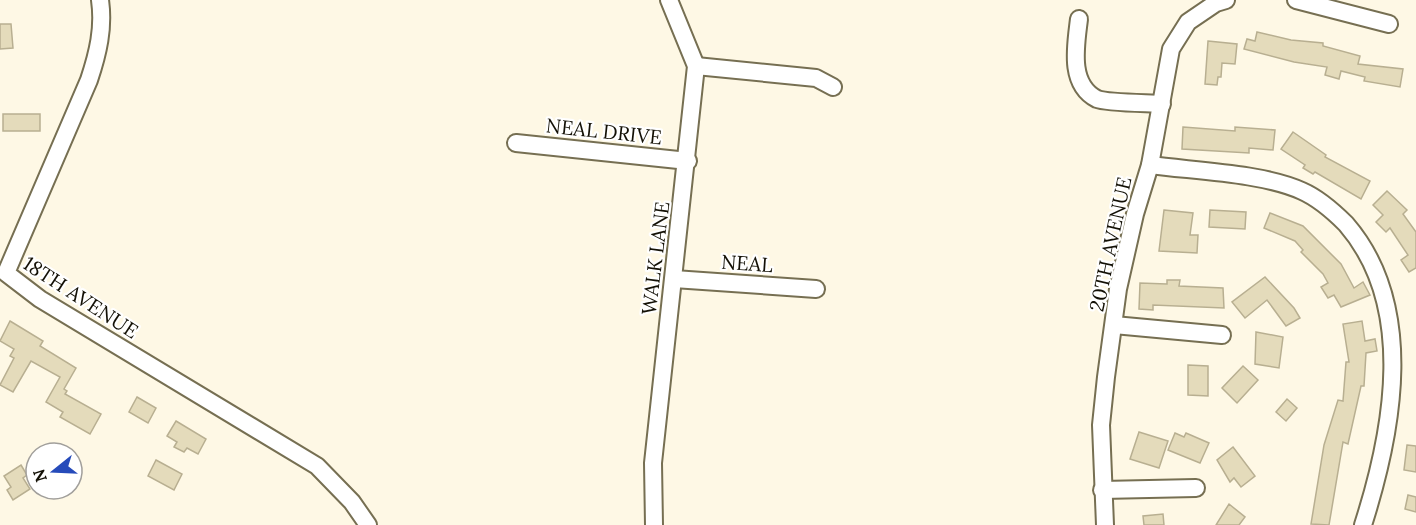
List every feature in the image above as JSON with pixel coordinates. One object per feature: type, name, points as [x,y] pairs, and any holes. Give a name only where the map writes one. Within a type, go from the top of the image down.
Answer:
[{"type":"street","name":"18TH AVENUE","points":[[100,0],[102,28],[98,53],[89,80],[3,280],[40,299],[317,466],[352,502],[368,525]]},
{"type":"street","name":"WALK LANE","points":[[654,525],[653,463],[688,161],[696,66],[669,0]]},
{"type":"street","name":"20TH AVENUE","points":[[1105,525],[1101,425],[1120,278],[1135,214],[1150,165],[1171,49],[1188,22],[1216,3],[1226,0]]},
{"type":"street","points":[[1296,0],[1389,24]]},
{"type":"street","points":[[1078,19],[1075,58],[1081,84],[1098,99],[1162,104]]},
{"type":"street","points":[[696,66],[816,78],[833,87]]},
{"type":"street","name":"NEAL DRIVE","points":[[516,143],[688,161]]},
{"type":"street","points":[[1150,165],[1263,180],[1302,191],[1335,213],[1361,239],[1373,259],[1393,308],[1398,348],[1393,408],[1382,467],[1363,525]]},
{"type":"street","name":"NEAL","points":[[674,279],[816,289]]},
{"type":"street","points":[[1114,325],[1222,335]]},
{"type":"street","points":[[1102,490],[1196,488]]},
{"type":"building","points":[[0,24],[11,24],[13,48],[0,49]]},
{"type":"building","points":[[1257,32],[1291,40],[1323,43],[1323,46],[1360,56],[1358,64],[1403,69],[1400,87],[1364,81],[1365,77],[1341,71],[1339,79],[1325,75],[1327,67],[1294,62],[1244,49],[1247,39],[1255,41]]},
{"type":"building","points":[[1208,41],[1237,44],[1235,64],[1222,63],[1221,77],[1218,77],[1217,85],[1205,84]]},
{"type":"building","points":[[3,114],[40,114],[40,131],[3,131]]},
{"type":"building","points":[[1183,127],[1235,131],[1235,127],[1275,130],[1273,150],[1249,148],[1249,153],[1182,149]]},
{"type":"building","points":[[1293,132],[1326,155],[1325,157],[1370,181],[1361,199],[1315,172],[1313,174],[1303,168],[1305,165],[1281,149]]},
{"type":"building","points":[[1387,191],[1407,210],[1403,214],[1416,232],[1416,268],[1409,272],[1401,260],[1408,255],[1390,228],[1386,232],[1376,222],[1383,215],[1373,205]]},
{"type":"building","points":[[1164,210],[1193,213],[1190,235],[1198,235],[1197,253],[1159,251]]},
{"type":"building","points":[[1210,210],[1246,212],[1245,229],[1209,227]]},
{"type":"building","points":[[1270,213],[1303,226],[1341,264],[1354,288],[1363,282],[1370,295],[1341,307],[1334,295],[1328,298],[1321,287],[1328,283],[1323,274],[1301,252],[1303,250],[1295,241],[1264,228]]},
{"type":"building","points":[[1265,277],[1294,308],[1300,318],[1286,326],[1267,300],[1245,318],[1232,302]]},
{"type":"building","points":[[1167,280],[1180,280],[1179,286],[1223,288],[1224,308],[1153,305],[1153,310],[1139,309],[1140,283],[1167,284]]},
{"type":"building","points":[[10,321],[43,341],[40,346],[76,368],[64,389],[67,391],[65,394],[101,414],[90,434],[60,417],[63,412],[46,402],[60,377],[31,361],[13,392],[0,385],[14,358],[10,356],[14,349],[0,341]]},
{"type":"building","points":[[1362,321],[1365,341],[1375,339],[1377,351],[1366,353],[1364,386],[1361,386],[1348,444],[1343,442],[1329,525],[1311,524],[1324,445],[1338,400],[1343,401],[1346,362],[1349,362],[1343,324]]},
{"type":"building","points":[[1256,332],[1283,337],[1279,368],[1255,364]]},
{"type":"building","points":[[1188,365],[1208,366],[1208,396],[1188,395]]},
{"type":"building","points":[[1243,366],[1258,380],[1237,403],[1222,388]]},
{"type":"building","points":[[137,397],[156,408],[148,423],[129,412]]},
{"type":"building","points":[[1287,399],[1297,408],[1286,421],[1276,412]]},
{"type":"building","points":[[176,421],[206,439],[198,454],[187,448],[184,452],[174,447],[177,442],[167,436]]},
{"type":"building","points":[[1139,432],[1168,441],[1159,468],[1130,459]]},
{"type":"building","points":[[1175,433],[1184,437],[1186,433],[1209,443],[1200,463],[1168,450]]},
{"type":"building","points":[[1407,445],[1416,446],[1416,472],[1404,470]]},
{"type":"building","points":[[1233,447],[1255,476],[1241,487],[1234,478],[1230,482],[1217,460]]},
{"type":"building","points":[[156,460],[182,474],[174,490],[148,476]]},
{"type":"building","points":[[21,465],[24,470],[24,493],[13,500],[7,490],[11,487],[4,476]]},
{"type":"building","points":[[1408,495],[1416,497],[1416,512],[1405,509]]},
{"type":"building","points":[[1229,504],[1245,517],[1239,525],[1216,525]]},
{"type":"building","points":[[1163,514],[1164,525],[1144,525],[1143,516]]}]
